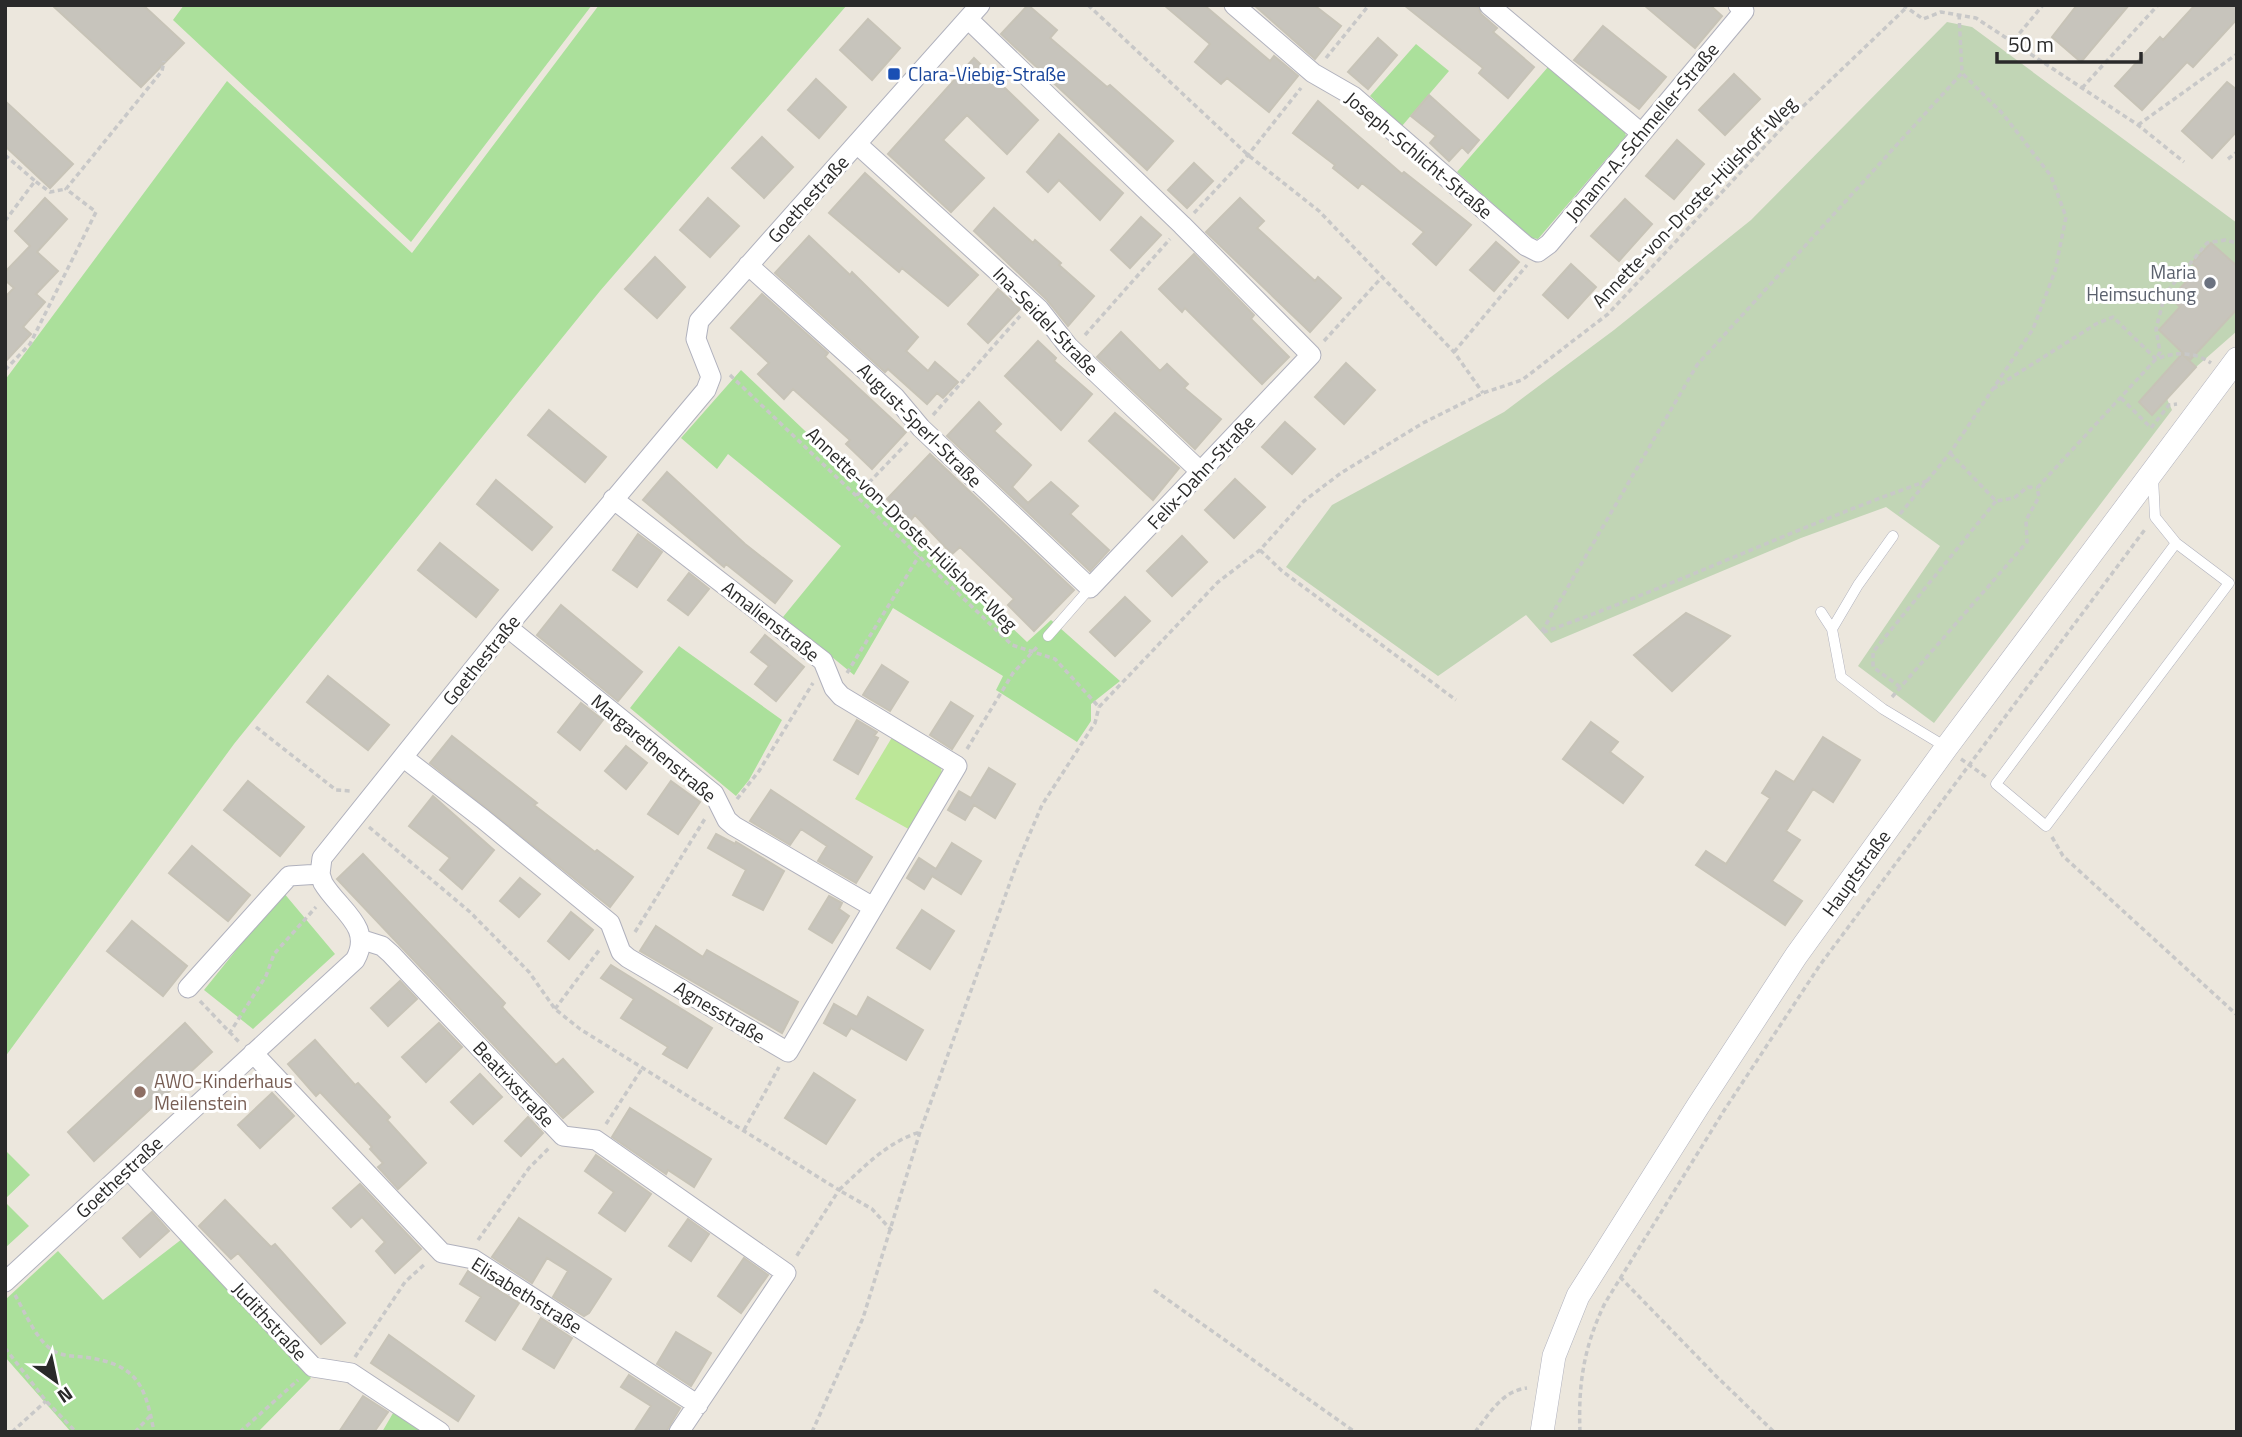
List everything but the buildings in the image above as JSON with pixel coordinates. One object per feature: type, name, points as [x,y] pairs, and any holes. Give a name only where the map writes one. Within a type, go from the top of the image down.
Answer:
[{"type":"street","name":"Joseph-Schlicht-Straße","points":[[1234,5],[1313,73],[1353,96],[1526,246],[1538,252]]},
{"type":"street","points":[[1489,5],[1641,133]]},
{"type":"street","name":"Johann-A.-Schmeller-Straße","points":[[1538,252],[1549,244],[1741,8]]},
{"type":"street","points":[[974,12],[1311,355]]},
{"type":"street","name":"Goethestraße","points":[[320,874],[322,858],[507,627],[707,388],[709,365],[698,346],[696,328],[712,304],[974,12]]},
{"type":"street","name":"Ina-Seidel-Straße","points":[[858,144],[1033,302],[1068,346],[1201,472]]},
{"type":"street","name":"August-Sperl-Straße","points":[[748,265],[895,397],[921,429],[1090,588]]},
{"type":"street","name":"Felix-Dahn-Straße","points":[[1090,588],[1311,355]]},
{"type":"street","name":"Hauptstraße","points":[[1544,1429],[1547,1390],[1565,1325],[1601,1258],[1796,956],[1946,748],[2237,359]]},
{"type":"street","name":"Amalienstraße","points":[[613,499],[823,661],[841,696],[957,766]]},
{"type":"street","name":"Margarethenstraße","points":[[507,627],[714,794],[734,826],[873,907]]},
{"type":"street","name":"Agnesstraße","points":[[404,758],[484,818],[610,923],[617,943],[628,958],[788,1052],[957,766]]},
{"type":"street","points":[[188,988],[289,876],[320,874],[330,895],[362,933],[363,940]]},
{"type":"street","name":"Goethestraße","points":[[6,1281],[344,971],[355,960],[363,940]]},
{"type":"street","name":"Beatrixstraße","points":[[363,940],[382,946],[391,954],[562,1136],[596,1140],[786,1273]]},
{"type":"street","name":"Elisabethstraße","points":[[253,1053],[442,1253],[473,1259],[698,1405]]},
{"type":"street","name":"Judithstraße","points":[[128,1169],[313,1367],[346,1372],[440,1432]]},
{"type":"street","points":[[680,1432],[786,1273]]},
{"type":"lane","points":[[2153,470],[2155,517],[2176,543],[2228,583],[2046,826],[1996,784],[2176,543]]},
{"type":"lane","points":[[1832,629],[1858,585],[1893,536]]},
{"type":"lane","points":[[1048,636],[1090,588]]},
{"type":"lane","points":[[1821,612],[1832,629],[1840,677],[1883,709],[1946,748]]},
{"type":"path","points":[[1088,5],[1248,155],[1319,211],[1454,352],[1483,393]]},
{"type":"path","points":[[1068,346],[1082,337],[1248,155],[1369,5]]},
{"type":"path","points":[[2014,40],[2043,5]]},
{"type":"path","points":[[2082,88],[2158,5]]},
{"type":"path","points":[[1904,6],[1923,19],[1941,12],[1976,18],[2014,40],[2138,125],[2184,162]]},
{"type":"path","name":"Annette-von-Droste-Hülshoff-Weg","points":[[709,365],[732,376],[1012,645],[1031,654],[1044,654],[1065,666],[1100,707],[1218,582],[1260,550],[1304,501],[1341,473],[1423,423],[1483,393],[1522,380],[1608,314],[1795,114],[1904,6]]},
{"type":"path","points":[[1900,514],[1950,453],[2033,329],[2055,271],[2066,217],[2044,167],[2003,114],[1962,73],[1959,13]]},
{"type":"path","points":[[2138,125],[2237,54]]},
{"type":"path","points":[[5,155],[50,192],[66,189],[162,71],[164,61]]},
{"type":"path","points":[[1927,481],[1837,513],[1605,610],[1542,633],[1697,365],[1962,73]]},
{"type":"path","points":[[2228,159],[2237,152]]},
{"type":"path","points":[[5,221],[35,181]]},
{"type":"path","points":[[5,370],[30,344],[96,212],[66,189]]},
{"type":"path","points":[[2037,488],[2156,359],[2160,352],[2155,329],[2165,295],[2207,243],[2225,240],[2237,243]]},
{"type":"path","points":[[1454,352],[1538,252]]},
{"type":"path","points":[[1311,355],[1383,276]]},
{"type":"path","points":[[857,495],[921,429],[1033,302]]},
{"type":"path","points":[[1991,390],[2027,370],[2096,324],[2113,317],[2156,359]]},
{"type":"path","points":[[2156,359],[2174,352],[2204,359],[2214,366]]},
{"type":"path","points":[[2121,398],[2151,428],[2169,405],[2186,402],[2197,412]]},
{"type":"path","points":[[1950,453],[1996,501]]},
{"type":"path","points":[[1901,687],[1873,667],[1873,652],[1996,501],[2014,498],[2028,487],[2037,488]]},
{"type":"path","points":[[1883,709],[2027,542],[2026,520],[2039,497],[2037,488]]},
{"type":"path","points":[[1580,1432],[1580,1388],[1588,1340],[1620,1277],[1786,1014],[2155,517]]},
{"type":"path","points":[[1260,550],[1282,571],[1456,700]]},
{"type":"path","points":[[555,1009],[597,950],[617,943],[635,932],[704,818],[738,799],[759,771],[810,686],[850,670],[919,556]]},
{"type":"path","points":[[957,766],[1013,673],[1031,654]]},
{"type":"path","points":[[812,1432],[863,1318],[892,1231],[920,1132],[1016,866],[1042,806],[1094,723],[1100,707]]},
{"type":"path","points":[[256,727],[336,790],[374,794]]},
{"type":"path","points":[[1946,748],[1996,784]]},
{"type":"path","points":[[356,817],[470,912],[529,972],[555,1009],[580,1029],[872,1209],[892,1231]]},
{"type":"path","points":[[2046,826],[2063,856],[2237,1015]]},
{"type":"path","points":[[188,988],[229,1034],[267,975],[274,954],[304,918],[330,895]]},
{"type":"path","points":[[744,1130],[788,1052]]},
{"type":"path","points":[[596,1140],[643,1068]]},
{"type":"path","points":[[786,1273],[839,1191],[874,1157],[903,1137],[920,1132]]},
{"type":"path","points":[[346,1372],[405,1282],[432,1257],[456,1256],[473,1246],[529,1168],[562,1136]]},
{"type":"path","points":[[1620,1277],[1714,1375],[1774,1432]]},
{"type":"path","points":[[6,1281],[39,1336],[52,1350],[108,1360],[134,1375],[148,1397],[154,1432]]},
{"type":"path","points":[[1153,1290],[1355,1432]]},
{"type":"path","points":[[5,1348],[46,1401],[76,1432]]},
{"type":"path","points":[[240,1432],[313,1367]]},
{"type":"path","points":[[1475,1432],[1508,1394],[1520,1389],[1547,1390]]},
{"type":"path","points":[[12,1432],[46,1401]]},
{"type":"path","points":[[135,1432],[151,1415]]},
{"type":"green space","points":[[184,5],[592,5],[411,242],[173,20]]},
{"type":"green space","points":[[599,5],[847,5],[600,291],[234,744],[5,1057],[5,380],[227,81],[412,253]]},
{"type":"green space","points":[[1947,22],[1972,27],[2237,223],[2237,331],[2196,367],[2167,399],[2172,410],[1934,723],[1858,666],[1940,546],[1886,507],[1801,538],[1551,643],[1526,615],[1438,676],[1286,567],[1332,505],[1504,412],[1614,330],[1751,220]]},
{"type":"green space","points":[[1416,44],[1449,71],[1402,126],[1370,96]]},
{"type":"green space","points":[[1548,67],[1624,129],[1626,136],[1538,239],[1532,238],[1457,172]]},
{"type":"green space","points":[[741,370],[1027,642],[1051,620],[1120,681],[1091,704],[1091,721],[1077,742],[996,690],[1003,676],[893,608],[854,675],[783,617],[841,546],[728,454],[717,469],[681,438]]},
{"type":"green space","points":[[679,646],[782,720],[749,780],[736,796],[630,708]]},
{"type":"green space","points":[[894,734],[940,765],[943,776],[912,831],[855,799]]},
{"type":"green space","points":[[283,892],[335,954],[253,1029],[204,990]]},
{"type":"green space","points":[[5,1150],[30,1175],[5,1199]]},
{"type":"green space","points":[[5,1202],[29,1226],[5,1248]]},
{"type":"green space","points":[[182,1239],[311,1378],[258,1432],[71,1432],[5,1357],[5,1300],[58,1251],[103,1300]]},
{"type":"green space","points":[[396,1408],[430,1432],[382,1432]]},
{"type":"place","name":"Clara-Viebig-Straße","points":[[894,74]]},
{"type":"place","name":"Maria Heimsuchung","points":[[2210,283]]},
{"type":"place","name":"AWO-Kinderhaus Meilenstein","points":[[140,1092]]}]
